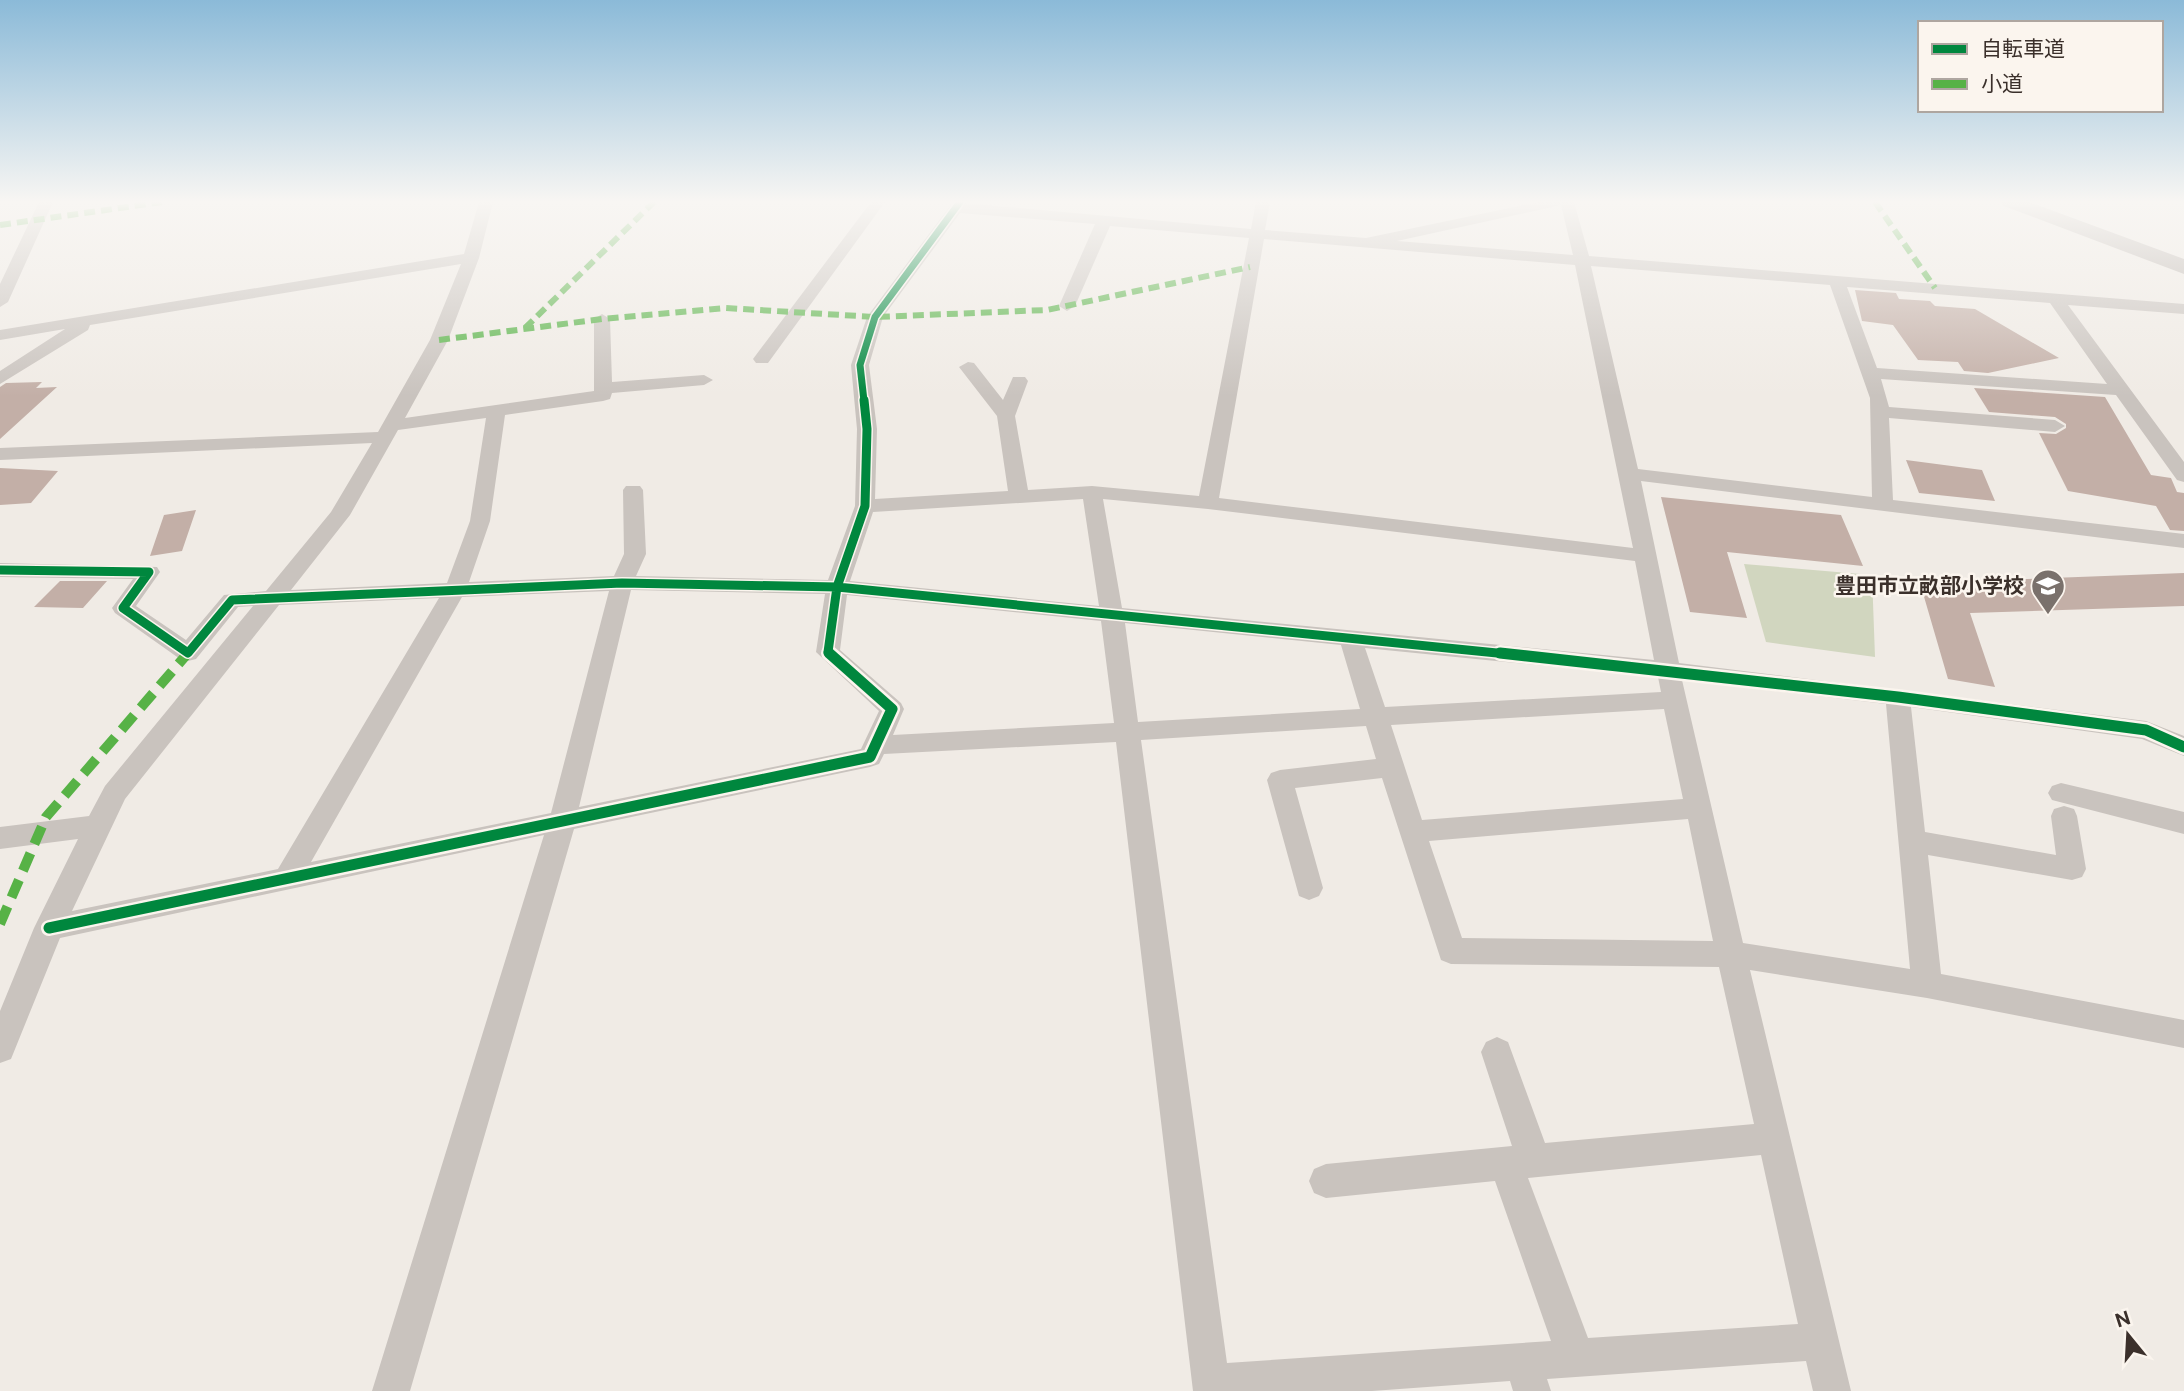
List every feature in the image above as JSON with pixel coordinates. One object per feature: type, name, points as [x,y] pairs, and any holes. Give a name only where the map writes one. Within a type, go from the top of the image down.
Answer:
[{"type":"street","points":[[0,302],[16,267]]},
{"type":"street","points":[[0,335],[417,267]]},
{"type":"street","points":[[0,1049],[49,928],[114,793],[340,516],[439,340],[468,267]]},
{"type":"street","points":[[762,359],[830,267]]},
{"type":"street","points":[[49,928],[870,757],[892,709],[828,652],[837,587],[865,506],[867,429],[860,365],[875,317],[913,267]]},
{"type":"street","points":[[1067,306],[1084,267]]},
{"type":"street","points":[[1208,503],[1249,267]]},
{"type":"street","points":[[1584,267],[1647,556],[1674,700],[1832,1391]]},
{"type":"street","points":[[1670,267],[2184,309]]},
{"type":"street","points":[[1836,280],[1879,398],[1883,505]]},
{"type":"street","points":[[2055,299],[2184,477]]},
{"type":"street","points":[[0,454],[387,432],[603,395],[602,319]]},
{"type":"street","points":[[0,379],[82,327],[84,322]]},
{"type":"street","points":[[968,367],[1006,416]]},
{"type":"street","points":[[1870,373],[2122,390]]},
{"type":"street","points":[[603,388],[704,380]]},
{"type":"street","points":[[1018,381],[1006,416],[1019,496]]},
{"type":"street","points":[[287,878],[456,589],[480,520],[496,412]]},
{"type":"street","points":[[1880,412],[2055,426]]},
{"type":"street","points":[[1629,474],[2184,541]]},
{"type":"street","points":[[391,1391],[563,819],[622,583],[635,554],[633,490]]},
{"type":"street","points":[[865,506],[1092,492],[1208,503],[1647,556]]},
{"type":"street","points":[[1092,492],[1112,614],[1211,1387],[1527,1376],[1576,1357],[1821,1341]]},
{"type":"street","points":[[0,570],[149,572],[123,608],[188,653],[232,600],[275,596],[622,583],[837,587],[1668,670],[1898,697],[2146,730],[2184,747]]},
{"type":"street","points":[[1350,638],[1451,951],[1731,954],[1927,985],[2184,1034]]},
{"type":"street","points":[[1898,697],[1927,985]]},
{"type":"street","points":[[876,745],[1127,733],[1374,715],[1674,700]]},
{"type":"street","points":[[1309,888],[1280,780],[1391,766]]},
{"type":"street","points":[[1912,841],[2072,869],[2063,805],[2184,823]]},
{"type":"street","points":[[1413,832],[1698,808]]},
{"type":"street","points":[[0,838],[96,826]]},
{"type":"street","points":[[1497,1052],[1520,1162],[1576,1357]]},
{"type":"street","points":[[1326,1181],[1773,1138]]},
{"type":"green space","points":[[1744,564],[1872,575],[1875,657],[1766,642]]},
{"type":"building","points":[[1855,290],[1896,293],[1899,299],[1930,301],[1935,306],[1975,309],[2059,358],[1988,373],[1964,371],[1958,362],[1918,360],[1893,325],[1862,321]]},
{"type":"building","points":[[42,382],[36,388],[57,387],[0,439],[0,387],[6,383]]},
{"type":"building","points":[[1974,388],[2105,397],[2151,475],[2171,478],[2177,492],[2184,493],[2184,531],[2170,530],[2156,506],[2068,491],[2039,433],[2056,434],[2066,428],[2066,424],[2055,417],[1989,412]]},
{"type":"building","points":[[1906,460],[1982,470],[1995,501],[1919,493]]},
{"type":"building","points":[[0,468],[58,471],[31,503],[0,505]]},
{"type":"building","points":[[1661,497],[1841,515],[1863,566],[1727,552],[1747,618],[1690,612]]},
{"type":"building","points":[[196,510],[182,551],[150,556],[164,515]]},
{"type":"building","points":[[2184,573],[2184,606],[1970,613],[1995,687],[1948,679],[1920,583]]},
{"type":"building","points":[[60,581],[107,581],[83,608],[34,607]]},
{"type":"marked path","points":[[525,328],[588,267]]},
{"type":"marked path","points":[[439,340],[602,319],[725,308],[875,317],[1047,310],[1250,267]]},
{"type":"marked path","points":[[1920,267],[1935,288]]},
{"type":"marked path","points":[[0,924],[46,817],[188,653]]},
{"type":"cycle path","points":[[49,928],[870,757],[892,709],[828,652],[837,587],[865,506],[867,429],[860,365],[875,317],[912,267]]},
{"type":"cycle path","points":[[0,570],[149,572],[123,608],[188,653],[232,600],[622,583],[837,587],[1668,670],[1898,697],[2146,730],[2184,747]]},
{"type":"place","name":"豊田市立畝部小学校","points":[[2048,616]]}]
